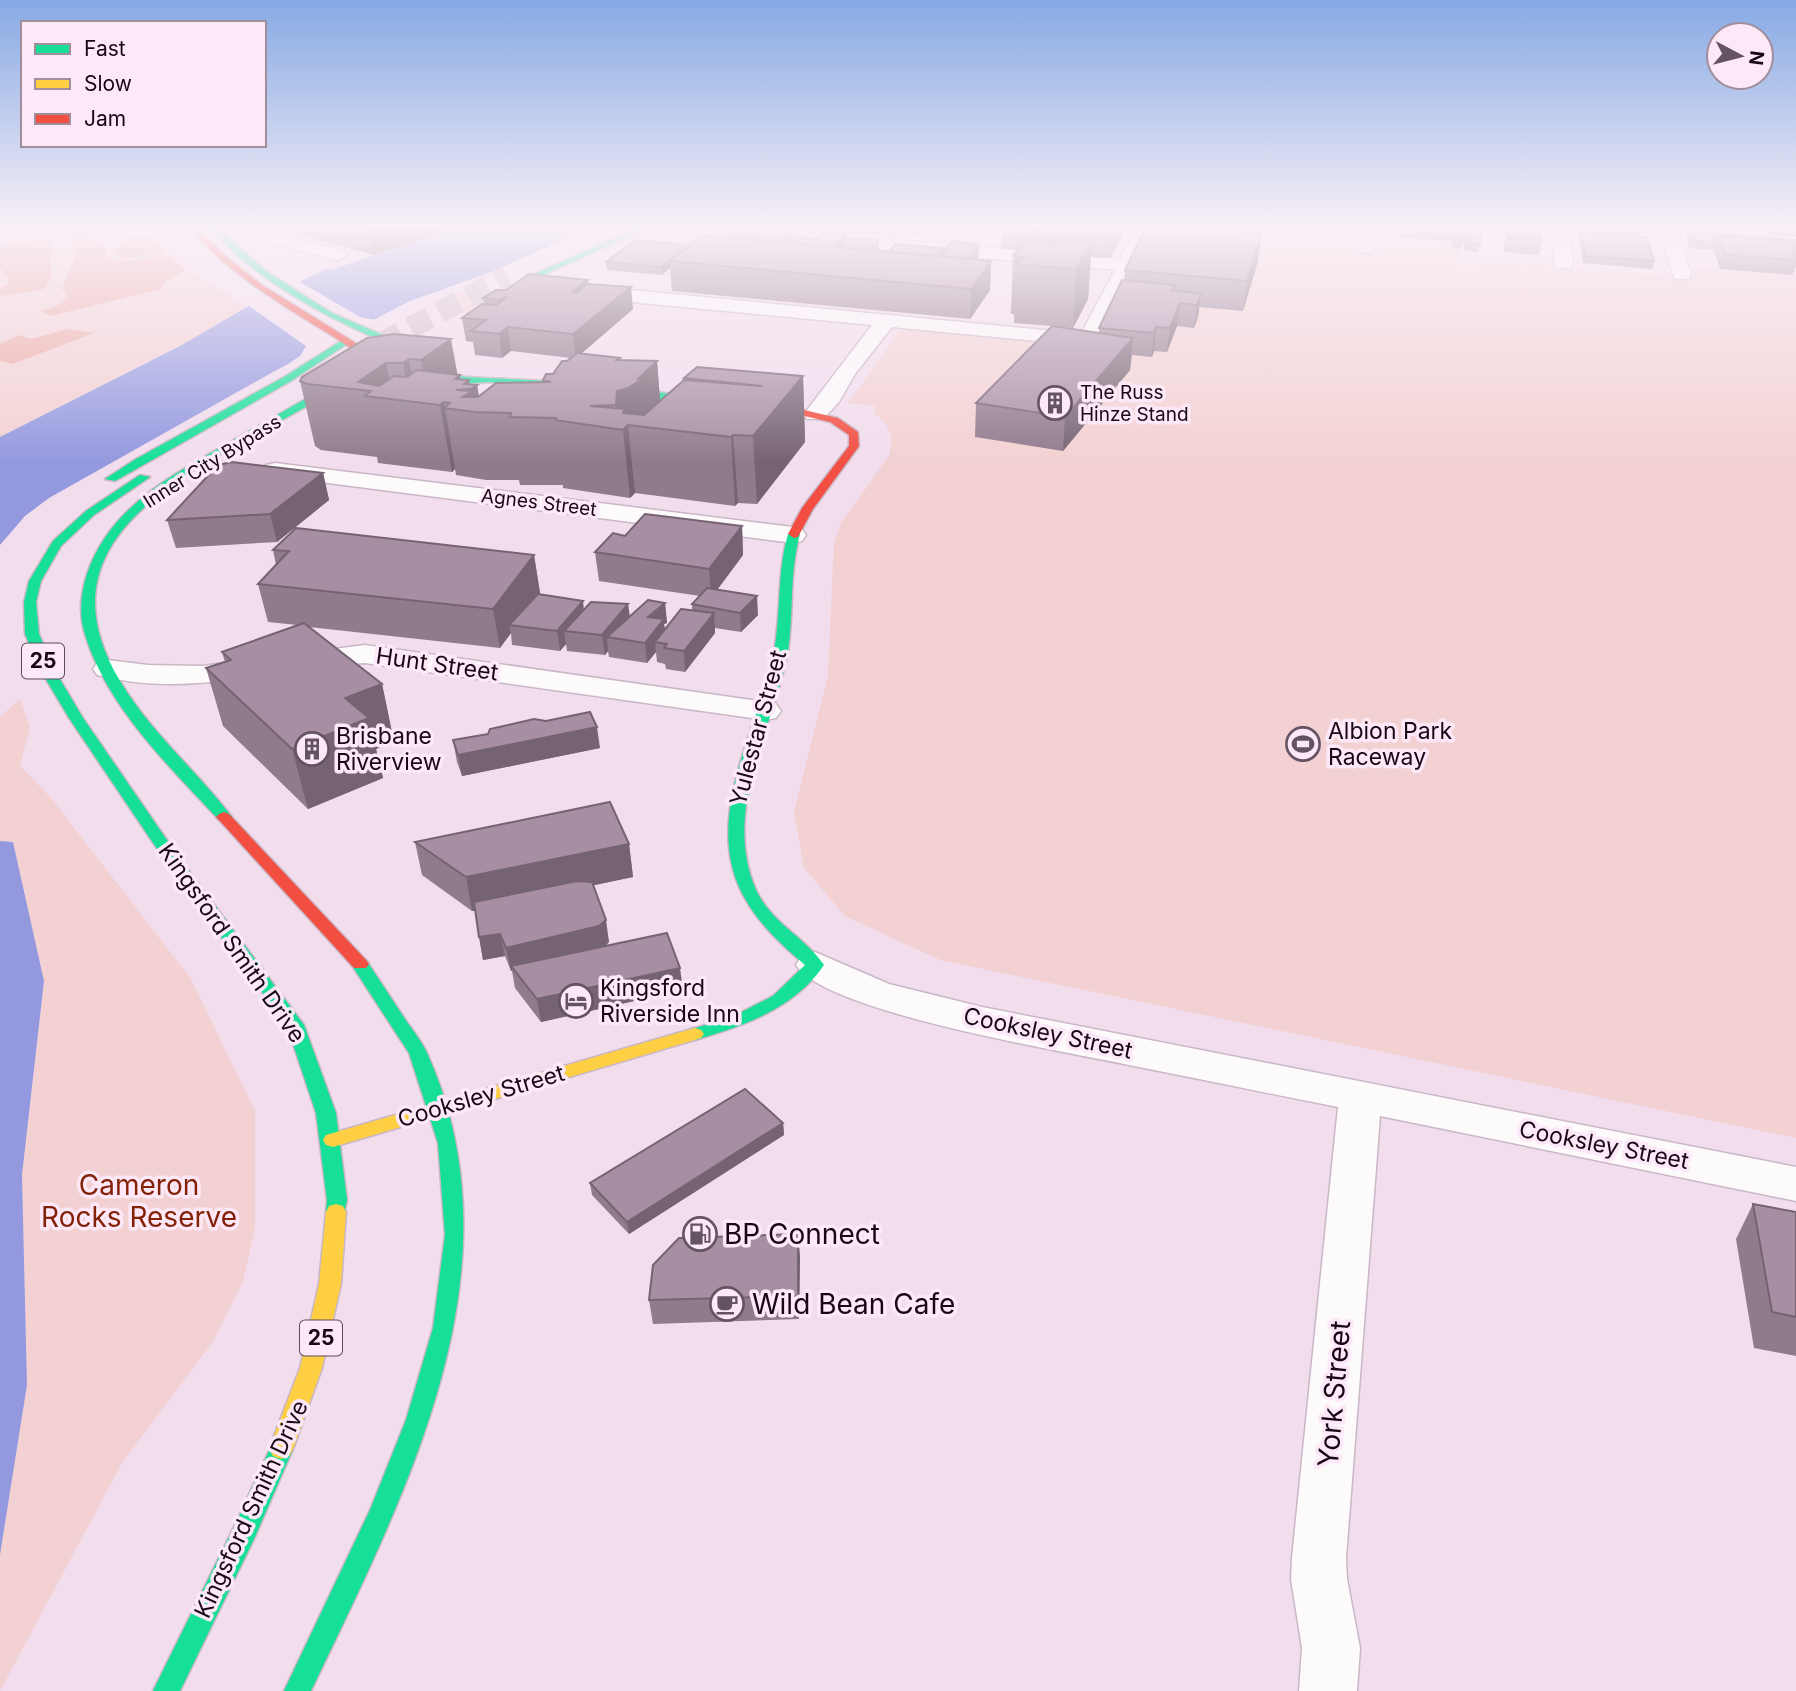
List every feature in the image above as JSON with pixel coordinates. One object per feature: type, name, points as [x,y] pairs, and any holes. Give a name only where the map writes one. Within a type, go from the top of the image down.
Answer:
[{"type":"main road","points":[[296,306],[344,342],[441,380],[489,379],[816,414]]},
{"type":"main road","points":[[311,306],[396,344],[398,363]]},
{"type":"main road","name":"25","points":[[93,510],[91,496],[122,472],[316,362],[344,342]]},
{"type":"main road","points":[[344,399],[398,363]]},
{"type":"main road","name":"Inner City Bypass","points":[[96,568],[108,538],[149,497],[352,376]]},
{"type":"main road","name":"Inner City Bypass","points":[[93,510],[158,468],[319,377]]},
{"type":"main road","name":"Yulestar Street","points":[[815,965],[788,943],[763,917],[747,889],[734,847],[733,824],[738,797],[780,658],[789,549],[793,535],[808,509],[850,453],[856,440],[850,429],[816,414]]},
{"type":"main road","name":"Kingsford Smith Drive","points":[[93,510],[63,539],[41,569],[30,604],[32,636],[79,722],[137,809],[295,1025],[310,1057],[333,1140],[337,1229],[326,1316],[316,1357],[299,1409],[275,1465],[166,1691]]},
{"type":"main road","points":[[96,568],[123,551]]},
{"type":"main road","name":"25","points":[[96,568],[89,592],[88,622],[108,669],[144,723],[182,772],[383,992],[421,1053],[441,1107],[452,1157],[456,1196],[452,1280],[430,1388],[413,1443],[297,1691]]},
{"type":"main road","name":"Cooksley Street","points":[[333,1140],[738,1021],[779,1000],[815,965]]},
{"type":"street","points":[[732,306],[1082,338],[1091,334],[1105,306]]},
{"type":"street","points":[[816,414],[886,321]]},
{"type":"street","name":"Agnes Street","points":[[257,460],[285,470],[793,535]]},
{"type":"street","name":"Hunt Street","points":[[108,669],[158,676],[217,674],[311,658],[365,654],[765,711]]},
{"type":"street","name":"Cooksley Street","points":[[815,965],[855,988],[924,1007],[1796,1184]]},
{"type":"street","name":"York Street","points":[[1328,1691],[1331,1647],[1319,1578],[1319,1558],[1360,1096]]},
{"type":"green space","points":[[0,306],[247,307],[180,346],[0,437]]},
{"type":"green space","points":[[437,306],[478,306],[469,313],[432,310]]},
{"type":"green space","name":"Albion Park Raceway","points":[[1120,306],[1796,306],[1796,1138],[940,960],[845,916],[804,868],[794,812],[828,676],[834,543],[841,523],[889,456],[892,438],[886,424],[873,412],[876,406],[848,403],[901,329],[1099,348]]},
{"type":"green space","name":"Cameron Rocks Reserve","points":[[20,699],[30,727],[20,766],[51,798],[191,979],[255,1111],[255,1228],[243,1281],[212,1343],[123,1461],[0,1691],[0,1555],[27,1385],[22,1175],[44,981],[13,842],[0,841],[0,717]]},
{"type":"shaded area","points":[[56,306],[92,306],[51,316],[42,311]]},
{"type":"shaded area","points":[[68,329],[94,333],[13,364],[0,361],[0,344],[19,335],[31,339]]},
{"type":"water","points":[[401,306],[273,372],[49,498],[25,516],[0,545],[0,437],[180,346],[247,307]]},
{"type":"water","points":[[0,841],[13,842],[44,981],[22,1175],[27,1385],[0,1555]]},
{"type":"pier","points":[[249,306],[341,306],[360,317],[381,321],[282,368],[300,356],[306,346]]},
{"type":"building","points":[[479,306],[608,306],[573,334],[508,327],[499,334],[471,331],[486,320],[462,318]]},
{"type":"building","points":[[1110,306],[1179,306],[1170,328],[1156,327],[1154,333],[1099,328]]},
{"type":"building","points":[[1052,326],[1133,338],[1065,417],[976,403]]},
{"type":"building","points":[[394,334],[451,339],[421,360],[386,363],[358,382],[379,386],[394,376],[407,377],[417,370],[460,375],[455,379],[469,380],[464,384],[477,385],[470,389],[456,390],[472,391],[463,397],[478,397],[496,383],[551,382],[543,380],[546,374],[553,374],[562,361],[567,361],[577,353],[620,358],[617,360],[657,361],[638,379],[642,379],[617,391],[616,405],[590,406],[625,409],[623,413],[644,415],[684,380],[762,386],[684,378],[697,367],[803,376],[753,436],[731,437],[628,425],[623,430],[555,420],[556,418],[510,417],[511,413],[444,408],[450,403],[444,402],[440,405],[365,396],[371,391],[300,381],[302,377],[367,338]]},
{"type":"building","points":[[232,462],[323,473],[270,514],[167,520],[218,465]]},
{"type":"building","points":[[645,514],[742,526],[709,569],[595,552],[613,533],[625,536]]},
{"type":"building","points":[[296,528],[534,555],[493,609],[258,584],[289,551],[273,550]]},
{"type":"building","points":[[707,588],[757,596],[740,613],[692,604]]},
{"type":"building","points":[[538,594],[583,601],[557,631],[509,625]]},
{"type":"building","points":[[648,600],[665,603],[648,617],[664,619],[645,643],[607,637]]},
{"type":"building","points":[[591,602],[628,604],[602,635],[564,631]]},
{"type":"building","points":[[681,609],[714,613],[684,651],[664,648],[667,644],[655,642]]},
{"type":"building","points":[[304,623],[382,684],[345,698],[369,718],[292,749],[206,668],[231,660],[222,652]]},
{"type":"building","points":[[590,712],[597,727],[458,755],[453,740],[488,734],[490,729],[534,719],[546,721]]},
{"type":"building","points":[[610,802],[629,844],[466,877],[415,842]]},
{"type":"building","points":[[577,881],[592,882],[606,920],[599,926],[506,948],[500,934],[479,937],[474,902]]},
{"type":"building","points":[[667,933],[680,968],[537,999],[511,966]]},
{"type":"building","points":[[745,1089],[783,1123],[627,1222],[590,1183]]},
{"type":"building","points":[[1753,1204],[1796,1212],[1796,1317],[1772,1312]]},
{"type":"building","points":[[798,1234],[798,1296],[649,1300],[653,1265],[679,1238]]},
{"type":"tunnel","points":[[352,359],[451,306]]},
{"type":"traffic: fast","points":[[315,306],[329,315],[396,344],[401,357]]},
{"type":"traffic: fast","points":[[111,479],[287,379],[344,342]]},
{"type":"traffic: fast","points":[[417,375],[461,381],[489,379],[568,386],[800,412]]},
{"type":"traffic: fast","points":[[224,817],[148,731],[114,682],[100,657],[89,627],[91,581],[99,556],[111,535],[145,500],[187,471],[350,377]]},
{"type":"traffic: fast","points":[[144,477],[90,513],[57,544],[35,581],[30,602],[32,634],[48,671],[76,718],[174,862],[295,1025],[326,1113],[337,1200],[336,1212]]},
{"type":"traffic: fast","points":[[695,1034],[738,1021],[779,1000],[815,965],[778,930],[754,900],[739,861],[736,832],[744,775],[779,661],[784,629],[787,564],[794,534]]},
{"type":"traffic: fast","points":[[297,1691],[382,1512],[418,1420],[444,1328],[455,1235],[448,1143],[418,1053],[360,964]]},
{"type":"traffic: fast","points":[[166,1691],[245,1531],[281,1449]]},
{"type":"traffic: slow","points":[[333,1140],[695,1034]]},
{"type":"traffic: slow","points":[[281,1449],[311,1368],[330,1284],[336,1212]]},
{"type":"traffic: jam","points":[[290,306],[377,360],[395,368],[401,357]]},
{"type":"traffic: jam","points":[[794,534],[808,508],[854,446],[854,434],[834,420],[800,412]]},
{"type":"traffic: jam","points":[[224,817],[360,964]]},
{"type":"place","name":"The Russ Hinze Stand","points":[[1055,403]]},
{"type":"place","name":"Albion Park Raceway","points":[[1303,744]]},
{"type":"place","name":"Brisbane Riverview","points":[[312,749]]},
{"type":"place","name":"Kingsford Riverside Inn","points":[[576,1001]]},
{"type":"place","name":"BP Connect","points":[[700,1234]]},
{"type":"place","name":"Wild Bean Cafe","points":[[727,1304]]}]
